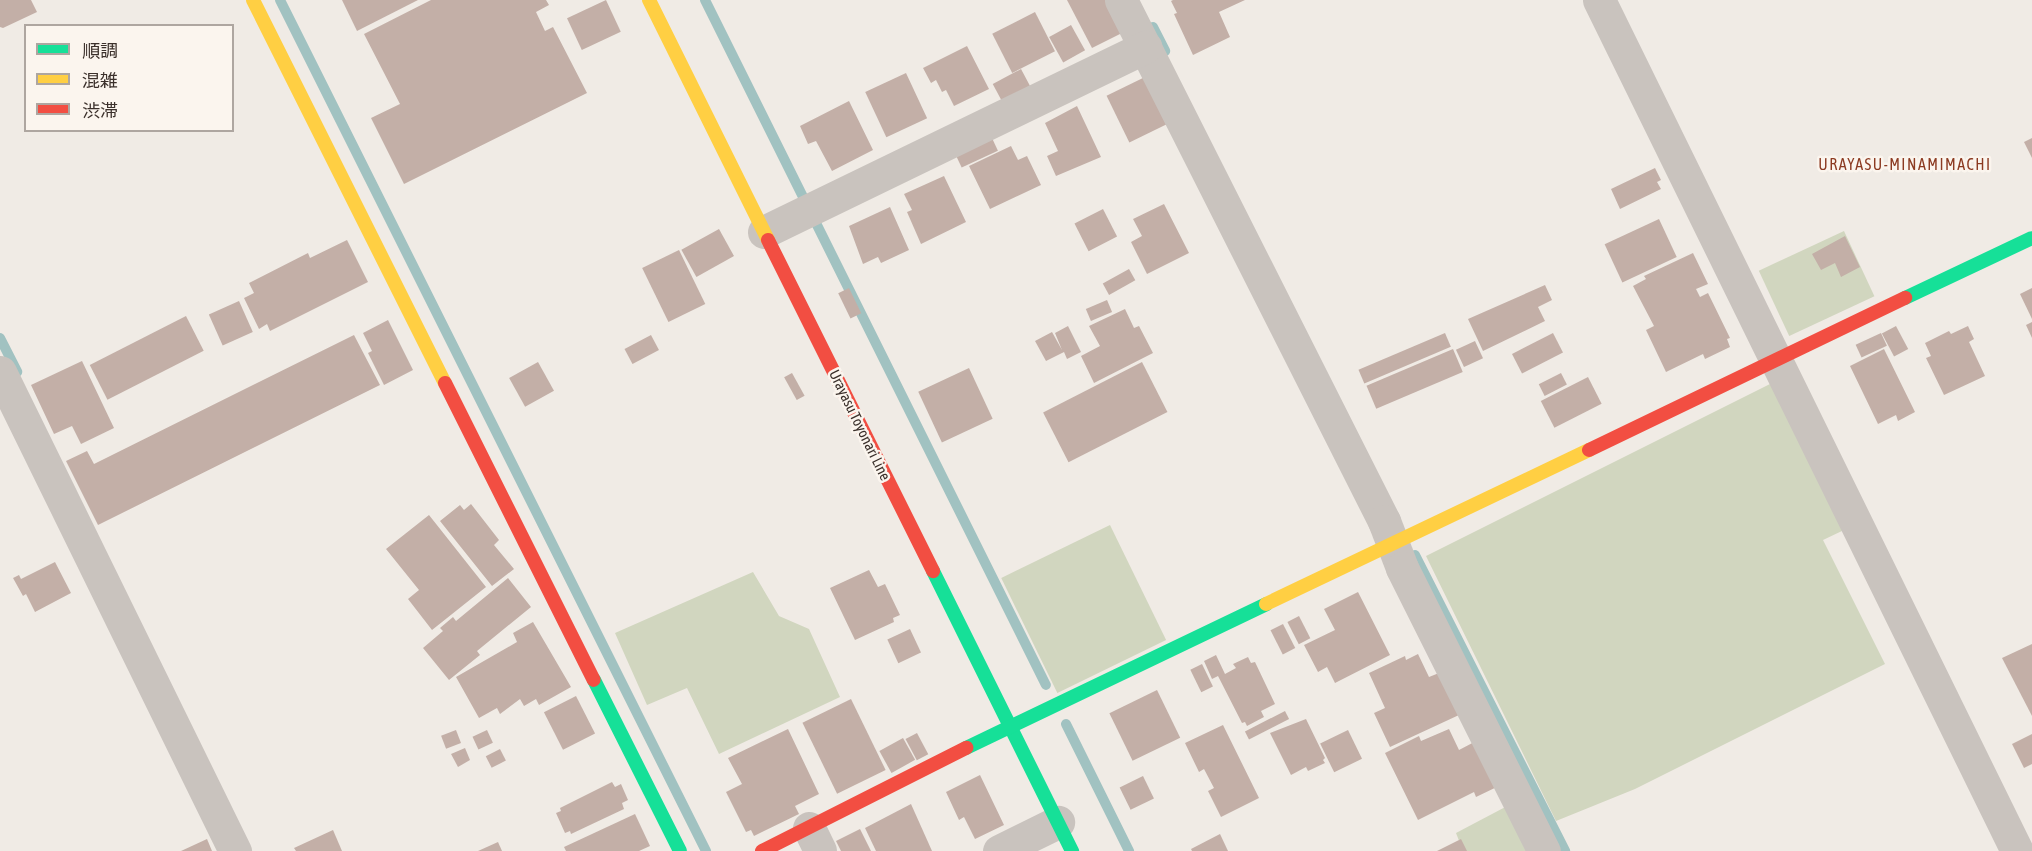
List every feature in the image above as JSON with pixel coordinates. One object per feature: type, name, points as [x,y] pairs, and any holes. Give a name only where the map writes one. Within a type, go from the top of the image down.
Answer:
[{"type":"street","points":[[253,0],[680,851]]},
{"type":"street","name":"Urayasu Toyonari Line","points":[[649,0],[1072,851]]},
{"type":"street","points":[[1599,0],[2017,851]]},
{"type":"street","points":[[1129,2],[1145,47],[1378,511],[1544,851]]},
{"type":"street","points":[[764,232],[1145,47]]},
{"type":"street","points":[[762,851],[814,839],[1010,726],[2032,238]]},
{"type":"street","points":[[0,372],[235,851]]},
{"type":"street","points":[[999,851],[1058,822]]},
{"type":"green space","points":[[1844,231],[1874,296],[1789,336],[1759,271]]},
{"type":"green space","points":[[1772,383],[1844,530],[1823,540],[1885,664],[1635,789],[1556,821],[1426,556]]},
{"type":"green space","points":[[1110,525],[1166,640],[1057,693],[1001,578]]},
{"type":"green space","points":[[753,572],[779,616],[809,629],[840,697],[719,754],[687,688],[647,705],[615,633]]},
{"type":"green space","points":[[1511,804],[1533,851],[1463,851],[1456,833]]},
{"type":"building","points":[[0,0],[31,0],[37,12],[3,28],[0,27]]},
{"type":"building","points":[[342,0],[418,0],[357,31]]},
{"type":"building","points":[[431,0],[546,0],[549,5],[536,12],[545,31],[553,27],[587,93],[404,184],[371,118],[400,104],[364,34]]},
{"type":"building","points":[[606,0],[621,32],[582,50],[567,18]]},
{"type":"building","points":[[1067,0],[1107,0],[1124,32],[1092,48]]},
{"type":"building","points":[[1245,0],[1219,12],[1230,37],[1193,55],[1174,14],[1177,13],[1171,1]]},
{"type":"building","points":[[1035,12],[1055,51],[1012,73],[992,34]]},
{"type":"building","points":[[1071,25],[1085,50],[1063,62],[1049,37]]},
{"type":"building","points":[[967,46],[989,89],[954,106],[946,90],[942,92],[936,80],[931,83],[923,68]]},
{"type":"building","points":[[1021,69],[1030,86],[1002,101],[993,84]]},
{"type":"building","points":[[906,73],[927,118],[886,137],[865,92]]},
{"type":"building","points":[[1147,76],[1170,123],[1129,142],[1107,96]]},
{"type":"building","points":[[849,101],[873,150],[832,171],[816,141],[808,144],[800,126]]},
{"type":"building","points":[[1077,106],[1101,157],[1056,176],[1047,156],[1058,151],[1045,123]]},
{"type":"building","points":[[992,138],[998,151],[962,168],[956,155]]},
{"type":"building","points":[[2032,138],[2032,158],[2024,142]]},
{"type":"building","points":[[1011,146],[1018,160],[1027,156],[1041,185],[990,209],[969,166]]},
{"type":"building","points":[[1655,168],[1661,180],[1657,182],[1661,189],[1620,209],[1611,189]]},
{"type":"building","points":[[944,176],[966,222],[921,244],[907,212],[912,210],[904,194]]},
{"type":"building","points":[[1164,204],[1189,253],[1147,274],[1131,242],[1142,236],[1133,219]]},
{"type":"building","points":[[890,207],[909,250],[881,263],[878,257],[863,264],[849,226]]},
{"type":"building","points":[[1103,209],[1117,237],[1089,251],[1074,224]]},
{"type":"building","points":[[1659,219],[1677,257],[1622,282],[1605,244]]},
{"type":"building","points":[[719,229],[734,256],[696,277],[681,250]]},
{"type":"building","points":[[1845,236],[1860,267],[1841,277],[1835,263],[1821,270],[1812,254]]},
{"type":"building","points":[[347,240],[368,282],[270,331],[267,324],[259,329],[244,298],[254,293],[249,283],[308,253],[310,258]]},
{"type":"building","points":[[679,250],[705,304],[668,322],[642,268]]},
{"type":"building","points":[[1693,253],[1708,284],[1696,289],[1700,297],[1708,293],[1730,338],[1727,339],[1730,347],[1705,359],[1703,354],[1666,372],[1646,330],[1654,326],[1633,286],[1646,279],[1644,276]]},
{"type":"building","points":[[1129,269],[1135,280],[1109,295],[1103,284]]},
{"type":"building","points":[[1545,285],[1552,300],[1538,307],[1545,321],[1483,351],[1468,319]]},
{"type":"building","points":[[849,288],[861,313],[850,318],[838,293]]},
{"type":"building","points":[[2032,288],[2032,319],[2020,294]]},
{"type":"building","points":[[1107,300],[1112,312],[1091,321],[1086,309]]},
{"type":"building","points":[[239,301],[253,332],[223,345],[209,314]]},
{"type":"building","points":[[1125,309],[1134,328],[1139,326],[1153,353],[1094,383],[1081,356],[1100,346],[1089,326]]},
{"type":"building","points":[[186,316],[204,351],[107,400],[90,365]]},
{"type":"building","points":[[388,320],[413,370],[384,385],[368,353],[372,351],[363,333]]},
{"type":"building","points":[[2032,322],[2032,338],[2026,325]]},
{"type":"building","points":[[1068,326],[1081,352],[1067,359],[1064,352],[1046,361],[1035,341],[1052,332],[1062,350],[1055,333]]},
{"type":"building","points":[[1896,326],[1908,349],[1894,356],[1882,334]]},
{"type":"building","points":[[1968,326],[1974,339],[1969,342],[1985,376],[1944,395],[1926,358],[1931,356],[1925,343],[1949,331],[1951,334]]},
{"type":"building","points":[[1445,333],[1451,347],[1364,384],[1358,370]]},
{"type":"building","points":[[1553,333],[1563,353],[1522,373],[1512,354]]},
{"type":"building","points":[[1881,333],[1887,346],[1862,358],[1856,345]]},
{"type":"building","points":[[354,335],[380,385],[98,525],[66,461],[87,451],[94,464]]},
{"type":"building","points":[[651,335],[659,350],[632,364],[625,349]]},
{"type":"building","points":[[1475,341],[1483,358],[1464,367],[1456,350]]},
{"type":"building","points":[[1453,349],[1463,372],[1376,409],[1366,386]]},
{"type":"building","points":[[1884,349],[1915,412],[1898,421],[1896,415],[1878,424],[1850,366]]},
{"type":"building","points":[[82,361],[114,428],[81,444],[72,426],[54,434],[31,385]]},
{"type":"building","points":[[538,362],[554,391],[525,407],[509,378]]},
{"type":"building","points":[[1142,362],[1167,412],[1069,462],[1043,412]]},
{"type":"building","points":[[969,368],[993,419],[942,442],[918,392]]},
{"type":"building","points":[[792,373],[805,396],[797,400],[784,377]]},
{"type":"building","points":[[1561,373],[1567,385],[1545,396],[1539,384]]},
{"type":"building","points":[[1588,377],[1602,404],[1554,428],[1541,401]]},
{"type":"building","points":[[471,504],[499,540],[494,545],[514,569],[492,586],[440,521],[460,505],[464,510]]},
{"type":"building","points":[[429,515],[486,587],[432,630],[408,599],[419,590],[386,549]]},
{"type":"building","points":[[55,562],[71,593],[35,612],[26,594],[23,596],[13,578],[19,575],[21,579]]},
{"type":"building","points":[[869,570],[878,587],[885,584],[900,615],[893,618],[894,622],[855,640],[830,588]]},
{"type":"building","points":[[508,578],[531,607],[477,651],[480,655],[449,680],[423,648],[443,631],[440,628],[453,617],[456,621]]},
{"type":"building","points":[[1358,592],[1390,655],[1335,683],[1327,667],[1318,672],[1304,645],[1335,630],[1324,609]]},
{"type":"building","points":[[1299,616],[1310,638],[1299,644],[1287,622]]},
{"type":"building","points":[[533,622],[571,687],[539,705],[536,699],[524,706],[520,699],[500,714],[497,708],[479,718],[456,677],[517,642],[513,633]]},
{"type":"building","points":[[1283,624],[1295,648],[1283,654],[1271,630]]},
{"type":"building","points":[[910,629],[921,653],[898,663],[887,640]]},
{"type":"building","points":[[2032,644],[2032,716],[2002,658]]},
{"type":"building","points":[[1418,654],[1429,677],[1439,673],[1459,715],[1390,747],[1374,713],[1385,708],[1369,673],[1405,656],[1406,660]]},
{"type":"building","points":[[1216,655],[1225,674],[1236,668],[1233,664],[1248,657],[1251,663],[1255,662],[1275,704],[1261,711],[1264,717],[1247,726],[1245,722],[1242,723],[1218,676],[1212,679],[1204,661]]},
{"type":"building","points":[[1202,664],[1213,686],[1201,692],[1190,670]]},
{"type":"building","points":[[1157,690],[1180,738],[1133,761],[1109,713]]},
{"type":"building","points":[[576,696],[595,733],[563,750],[544,712]]},
{"type":"building","points":[[851,699],[886,770],[837,794],[802,723]]},
{"type":"building","points":[[1285,711],[1289,719],[1249,739],[1245,731]]},
{"type":"building","points":[[1306,719],[1325,758],[1323,760],[1325,763],[1308,771],[1306,767],[1291,775],[1270,733]]},
{"type":"building","points":[[1223,725],[1259,798],[1221,817],[1208,791],[1214,788],[1204,769],[1199,772],[1185,743]]},
{"type":"building","points":[[788,729],[819,794],[795,806],[799,814],[754,836],[751,830],[746,832],[726,792],[742,784],[728,758]]},
{"type":"building","points":[[1449,729],[1459,750],[1480,739],[1503,784],[1476,797],[1474,792],[1418,820],[1385,753],[1419,736],[1421,741]]},
{"type":"building","points":[[456,730],[461,743],[446,749],[441,736]]},
{"type":"building","points":[[487,730],[493,743],[478,749],[472,737]]},
{"type":"building","points":[[1348,730],[1362,759],[1334,772],[1320,744]]},
{"type":"building","points":[[917,733],[928,754],[917,760],[906,739]]},
{"type":"building","points":[[2032,734],[2032,764],[2024,768],[2012,744]]},
{"type":"building","points":[[903,738],[915,760],[892,773],[879,751]]},
{"type":"building","points":[[465,748],[470,760],[458,767],[451,754]]},
{"type":"building","points":[[500,749],[506,761],[492,768],[486,756]]},
{"type":"building","points":[[980,775],[1004,825],[975,839],[964,817],[959,820],[946,792]]},
{"type":"building","points":[[1143,776],[1154,798],[1131,810],[1120,787]]},
{"type":"building","points":[[612,782],[615,787],[621,784],[628,800],[622,803],[624,809],[571,834],[570,831],[565,833],[556,813],[561,811],[560,808]]},
{"type":"building","points":[[911,804],[932,851],[876,851],[865,828]]},
{"type":"building","points":[[635,814],[650,846],[639,851],[566,851],[564,847]]},
{"type":"building","points":[[860,829],[871,851],[841,851],[836,841]]},
{"type":"building","points":[[333,830],[342,851],[296,851],[294,848]]},
{"type":"building","points":[[1220,834],[1228,851],[1192,851],[1191,849]]},
{"type":"building","points":[[207,839],[212,851],[181,851]]},
{"type":"building","points":[[1461,839],[1467,851],[1437,851]]},
{"type":"building","points":[[498,842],[502,851],[478,851]]},
{"type":"waterway","points":[[280,0],[706,851]]},
{"type":"waterway","points":[[705,0],[1046,685]]},
{"type":"waterway","points":[[1153,27],[1165,51]]},
{"type":"waterway","points":[[0,338],[17,372]]},
{"type":"waterway","points":[[1415,555],[1565,851]]},
{"type":"waterway","points":[[1066,724],[1129,851]]},
{"type":"traffic: fast","points":[[1905,298],[2032,238]]},
{"type":"traffic: fast","points":[[933,571],[1072,851]]},
{"type":"traffic: fast","points":[[966,748],[1266,604]]},
{"type":"traffic: fast","points":[[594,680],[680,851]]},
{"type":"traffic: slow","points":[[253,0],[445,383]]},
{"type":"traffic: slow","points":[[649,0],[768,240]]},
{"type":"traffic: slow","points":[[1266,604],[1589,450]]},
{"type":"traffic: jam","points":[[768,240],[933,571]]},
{"type":"traffic: jam","points":[[1589,450],[1905,298]]},
{"type":"traffic: jam","points":[[445,383],[594,680]]},
{"type":"traffic: jam","points":[[762,851],[966,748]]},
{"type":"district","name":"URAYASU-MINAMIMACHI","points":[[1905,164]]}]
